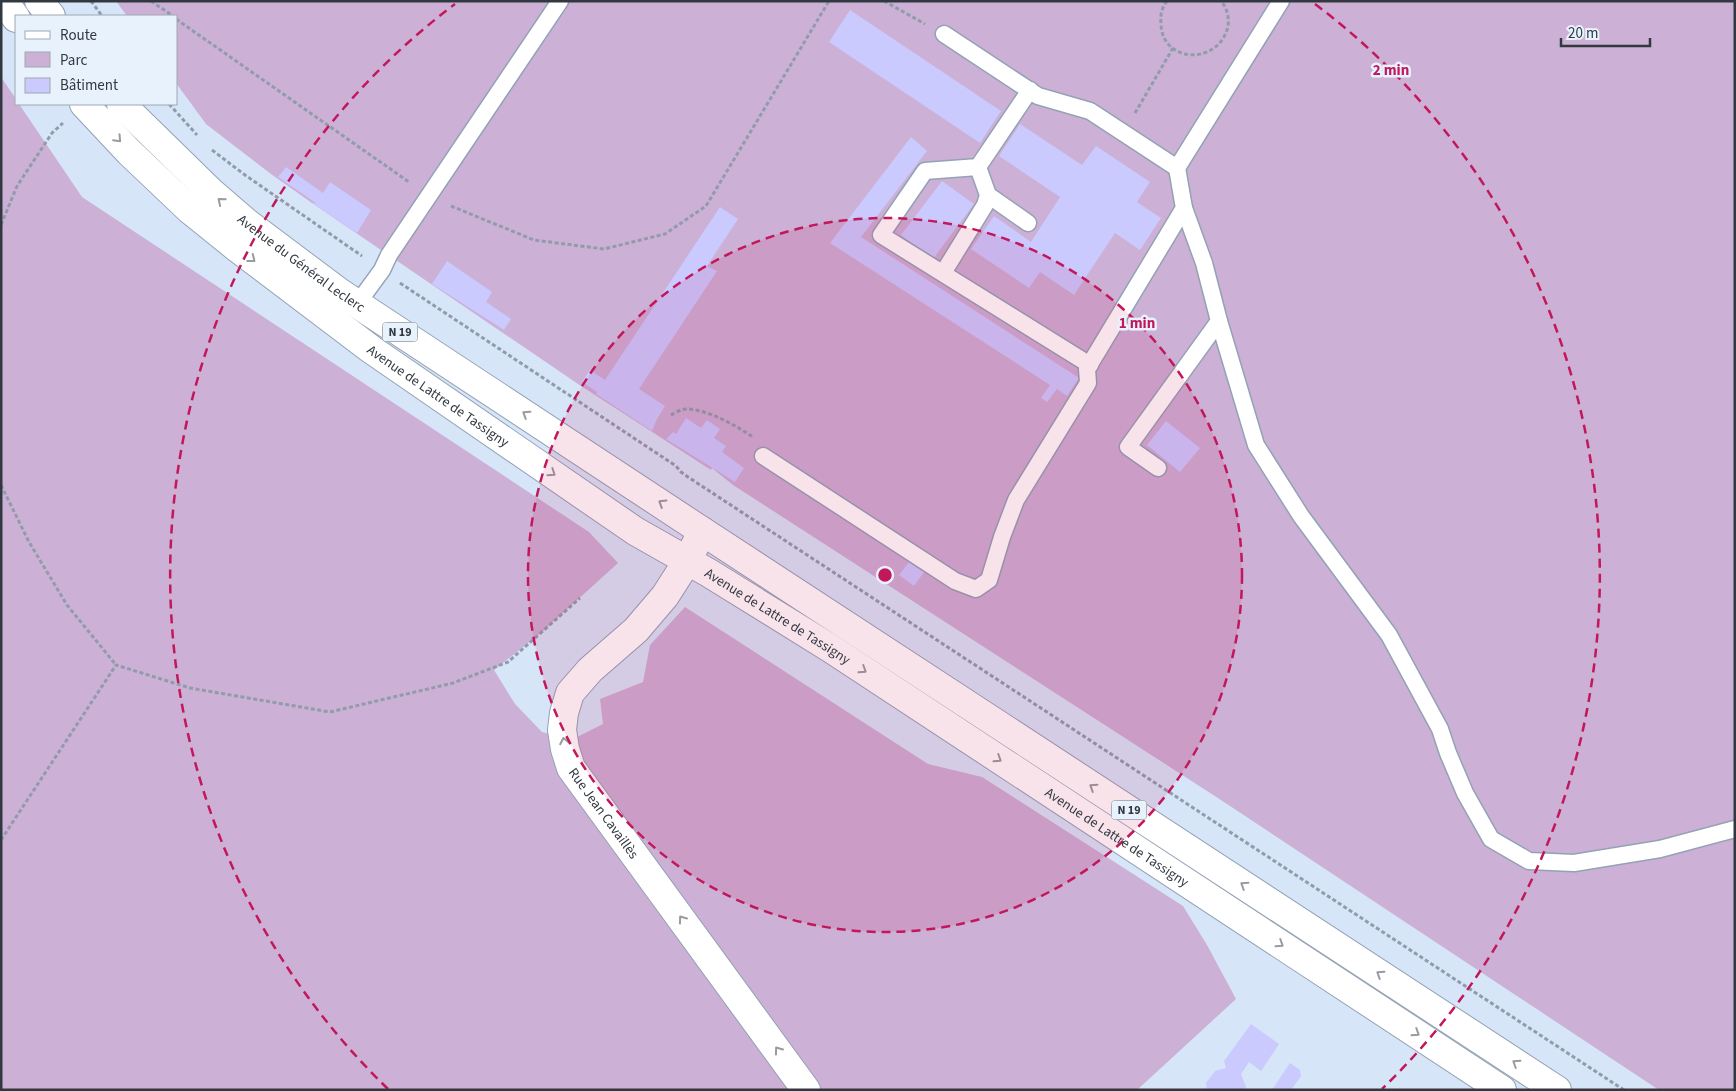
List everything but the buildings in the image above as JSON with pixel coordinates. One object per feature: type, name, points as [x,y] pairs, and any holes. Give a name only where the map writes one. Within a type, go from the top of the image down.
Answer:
[{"type":"main road","points":[[4,1],[15,17]]},
{"type":"main road","points":[[39,1],[50,15]]},
{"type":"main road","name":"Avenue du Général Leclerc","points":[[122,105],[210,192],[247,223],[355,302],[702,531]]},
{"type":"main road","name":"Avenue de Lattre de Tassigny","points":[[75,113],[129,152],[189,208],[280,281],[372,350],[635,531],[688,560],[830,648],[1502,1090]]},
{"type":"main road","name":"Rue Jean Cavaillès","points":[[702,531],[688,560],[665,596],[636,630],[590,670],[570,693],[564,713],[562,730],[565,749],[571,768],[806,1090]]},
{"type":"main road","name":"N 19","points":[[702,531],[1557,1090]]},
{"type":"lane","points":[[355,302],[360,300],[382,270],[389,255],[430,197],[560,1]]},
{"type":"lane","points":[[1281,1],[1177,168],[1184,208],[1204,263],[1219,321],[1256,445],[1301,516],[1389,635],[1440,729],[1465,793],[1491,839],[1529,861],[1574,863],[1660,849],[1735,829]]},
{"type":"lane","points":[[944,34],[1038,96],[1090,111],[1177,168]]},
{"type":"lane","points":[[978,167],[1030,90]]},
{"type":"lane","points":[[978,167],[988,194],[1028,223]]},
{"type":"lane","points":[[978,167],[925,171],[881,235],[1090,365]]},
{"type":"lane","points":[[943,273],[985,205],[988,194]]},
{"type":"lane","points":[[763,457],[955,581],[976,590],[989,580],[1016,500],[1088,383],[1087,369],[1184,208]]},
{"type":"lane","points":[[1158,468],[1128,447],[1219,321]]},
{"type":"path","points":[[91,1],[101,15]]},
{"type":"path","points":[[151,1],[172,15]]},
{"type":"path","points":[[178,20],[430,197],[534,240],[604,249],[665,234],[706,206],[829,1]]},
{"type":"path","points":[[884,1],[944,34]]},
{"type":"path","points":[[1167,1],[1160,16],[1161,28],[1165,39],[1173,48],[1183,54],[1195,56],[1207,53],[1217,47],[1224,38],[1228,26],[1228,15],[1222,1]]},
{"type":"path","points":[[1123,133],[1173,48]]},
{"type":"path","points":[[170,105],[201,139]]},
{"type":"path","points":[[1,225],[16,186],[52,133],[75,113]]},
{"type":"path","points":[[208,146],[245,175],[382,270],[676,466],[688,477],[1624,1090]]},
{"type":"path","points":[[671,415],[684,408],[718,417],[743,430],[769,448],[763,457]]},
{"type":"path","points":[[1,485],[28,542],[67,605],[116,665],[190,688],[330,712],[454,683],[508,662],[580,598]]},
{"type":"path","points":[[1,840],[116,665]]},
{"type":"green space","points":[[116,1],[1735,1],[1735,1090],[1659,1090],[1221,800],[733,485],[712,468],[711,470],[578,384],[312,203],[206,124],[178,86],[178,15],[126,15]]},
{"type":"green space","points":[[1,77],[15,98],[15,105],[20,105],[82,197],[589,532],[618,563],[542,632],[494,670],[515,704],[542,732],[571,740],[603,724],[600,699],[643,682],[650,645],[685,607],[928,764],[982,777],[1183,906],[1207,945],[1236,999],[1137,1090],[1,1090]]}]
